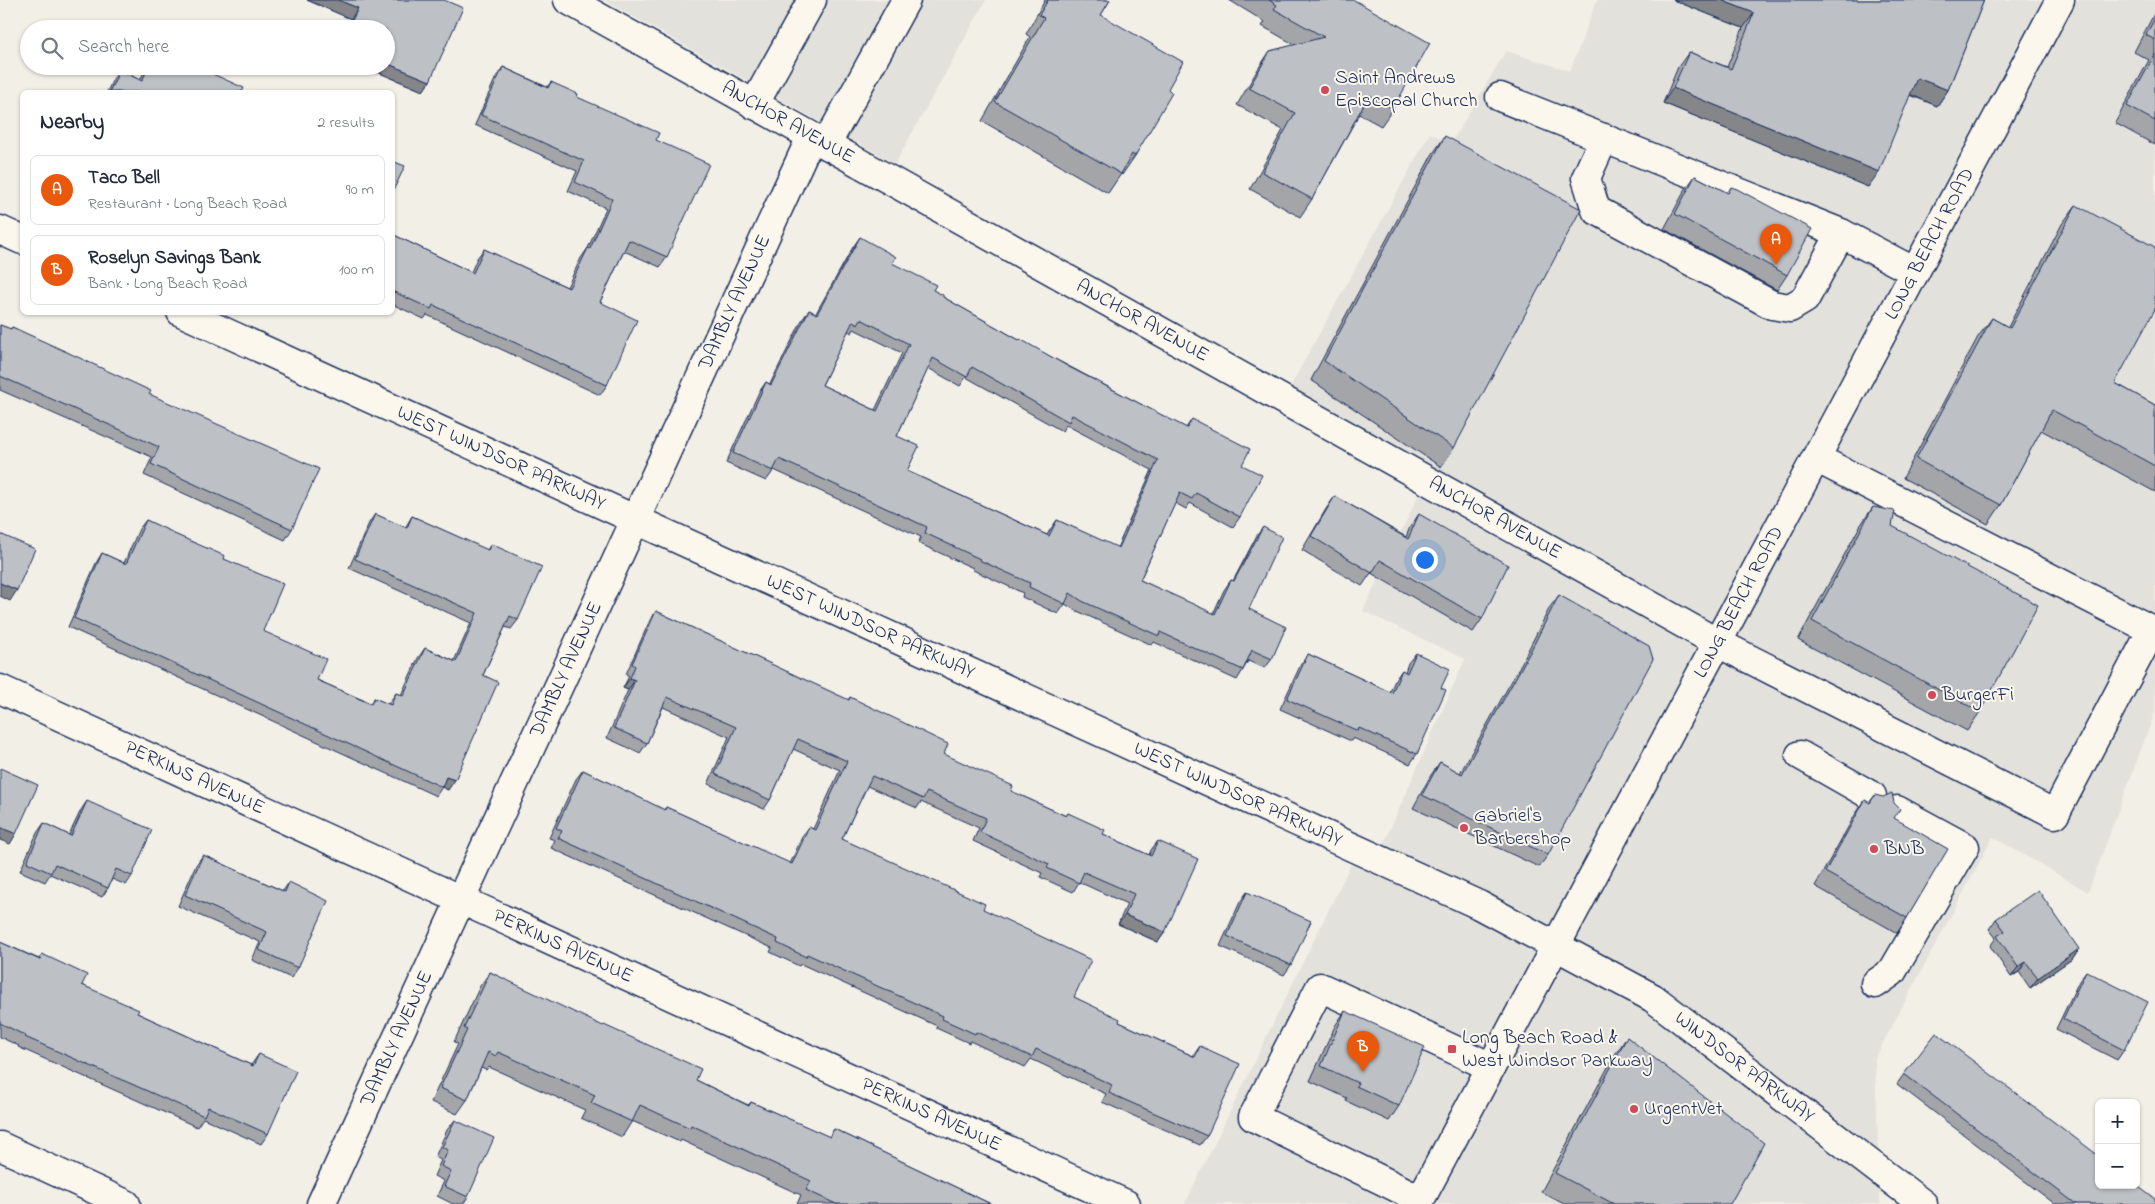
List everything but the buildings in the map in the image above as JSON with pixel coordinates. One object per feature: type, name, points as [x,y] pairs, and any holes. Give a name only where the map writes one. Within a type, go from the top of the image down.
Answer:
[{"type":"street","name":"ANCHOR AVENUE","points":[[568,0],[1716,642],[2055,814],[2152,630],[1816,458]]},
{"type":"street","points":[[754,105],[812,0]]},
{"type":"street","name":"DAMBLY AVENUE","points":[[321,1204],[634,521],[819,141],[906,0]]},
{"type":"street","name":"LONG BEACH ROAD","points":[[1419,1202],[2060,0]]},
{"type":"street","points":[[1500,97],[1841,233],[1915,272]]},
{"type":"street","points":[[1604,138],[1586,178],[1596,210],[1772,305],[1790,308],[1804,299],[1841,233]]},
{"type":"street","points":[[0,230],[20,239]]},
{"type":"street","name":"WEST WINDSOR PARKWAY","points":[[188,315],[634,521],[1479,905],[1556,945]]},
{"type":"street","name":"PERKINS AVENUE","points":[[0,689],[1126,1204]]},
{"type":"street","points":[[1800,755],[1872,796]]},
{"type":"street","points":[[1875,984],[1892,972],[1965,847],[1897,810]]},
{"type":"street","name":"WINDSOR PARKWAY","points":[[1556,945],[1653,998],[1923,1204]]},
{"type":"street","points":[[1419,1202],[1252,1117],[1320,987],[1491,1067]]},
{"type":"street","points":[[0,1146],[126,1204]]},
{"type":"shaded area","points":[[604,0],[986,0],[895,164]]},
{"type":"shaded area","points":[[1597,0],[2155,0],[2155,712],[2088,892],[1993,837],[1875,1058],[1880,1204],[1185,1204],[1354,858],[1374,866],[1465,659],[1363,611],[1424,484],[1280,405],[1430,133],[1451,143],[1506,51],[1570,71]]},
{"type":"place","name":"Saint Andrews Episcopal Church","points":[[1325,90]]},
{"type":"place","name":"Taco Bell","points":[[1776,265]]},
{"type":"place","name":"BurgerFi","points":[[1932,695]]},
{"type":"place","name":"Gabriel's Barbershop","points":[[1464,828]]},
{"type":"place","name":"BNB","points":[[1874,849]]},
{"type":"place","name":"Long Beach Road & West Windsor Parkway","points":[[1452,1049]]},
{"type":"place","name":"Roselyn Savings Bank","points":[[1363,1072]]},
{"type":"place","name":"UrgentVet","points":[[1634,1109]]}]
